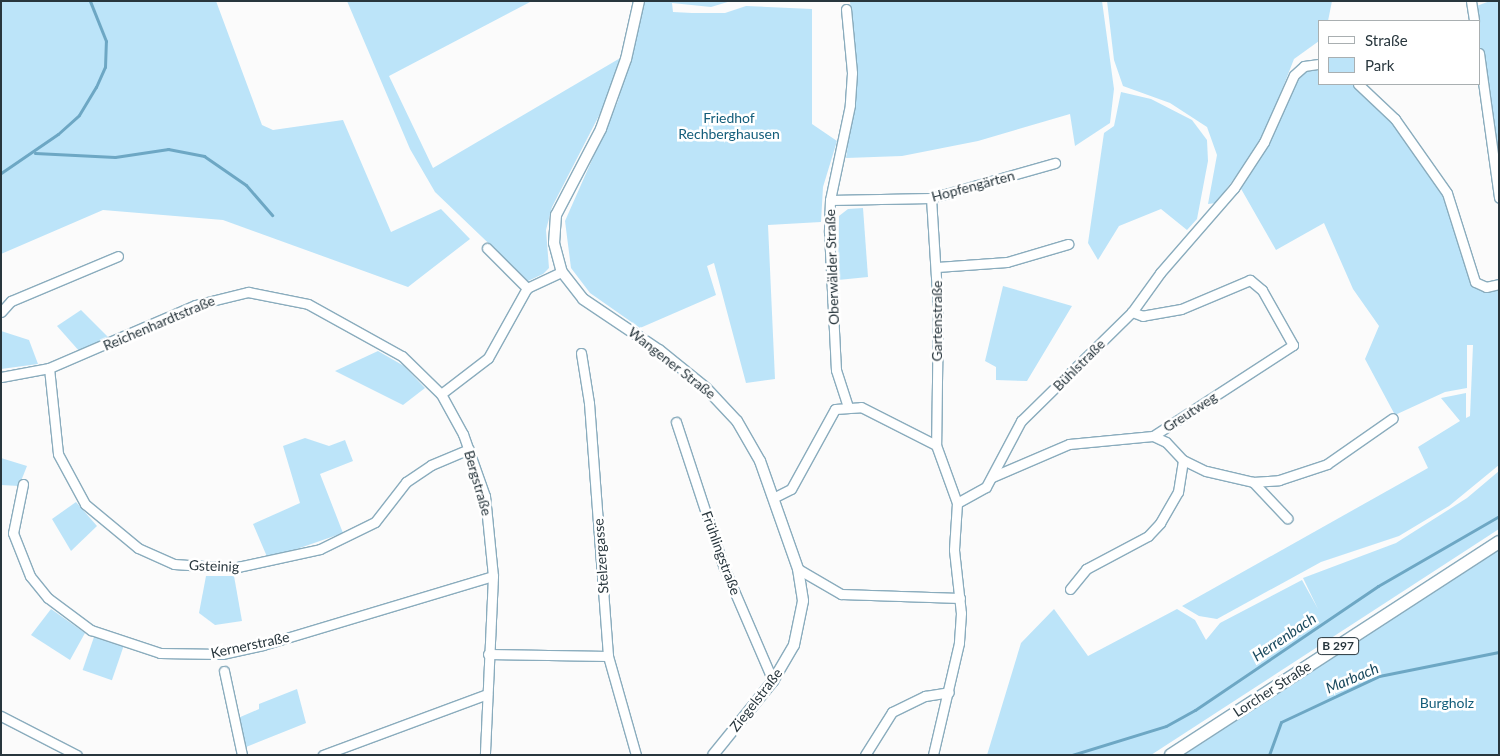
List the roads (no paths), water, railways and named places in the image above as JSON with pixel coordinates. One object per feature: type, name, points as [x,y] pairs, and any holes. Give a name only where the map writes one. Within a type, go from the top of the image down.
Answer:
[{"type":"main road","name":"Lorcher Straße","points":[[1171,755],[1499,542]]},
{"type":"street","name":"Wangener Straße","points":[[639,1],[626,59],[601,129],[556,215],[554,244],[562,272],[583,299],[659,350],[724,405],[749,440],[773,498]]},
{"type":"street","points":[[1470,1],[1474,20]]},
{"type":"street","name":"Oberwälder Straße","points":[[846,9],[852,73],[850,105],[830,200],[836,370],[848,406]]},
{"type":"street","points":[[1480,60],[1499,198]]},
{"type":"street","name":"Bühlstraße","points":[[957,503],[986,486],[1021,421],[1132,312],[1202,223],[1250,167],[1294,75],[1304,66],[1318,64]]},
{"type":"street","points":[[1359,85],[1394,119],[1447,193],[1475,282],[1486,287],[1499,284]]},
{"type":"street","name":"Hopfengärten","points":[[830,200],[931,198],[1055,162]]},
{"type":"street","name":"Gartenstraße","points":[[931,198],[937,266],[936,445]]},
{"type":"street","points":[[937,266],[1007,262],[1068,244]]},
{"type":"street","points":[[487,248],[527,288]]},
{"type":"street","points":[[1,312],[11,301],[118,256]]},
{"type":"street","points":[[441,394],[488,358],[527,288],[562,272]]},
{"type":"street","name":"Greutweg","points":[[992,477],[1069,444],[1153,436],[1293,345],[1262,290],[1250,280],[1181,309],[1143,316],[1132,312]]},
{"type":"street","name":"Reichenhardtstraße","points":[[1,377],[49,368],[195,305],[248,292],[308,304],[345,323],[402,356],[441,394]]},
{"type":"street","name":"Stelzergasse","points":[[581,353],[597,496],[608,656],[636,755]]},
{"type":"street","name":"Gsteinig","points":[[49,368],[58,454],[85,504],[138,548],[174,564],[233,568],[289,559],[328,546],[375,522],[406,482],[469,449]]},
{"type":"street","name":"Bergstraße","points":[[441,394],[469,449],[485,500],[494,576],[488,654],[485,755]]},
{"type":"street","points":[[773,498],[795,483],[827,419],[835,409],[861,406],[904,425],[936,445],[957,503],[954,550],[960,598],[959,643],[949,692],[932,755]]},
{"type":"street","points":[[1153,436],[1166,442],[1183,460],[1206,471],[1253,482],[1279,480],[1327,464],[1394,418]]},
{"type":"street","name":"Frühlingstraße","points":[[676,422],[723,565],[773,681]]},
{"type":"street","points":[[1070,589],[1086,569],[1148,536],[1160,523],[1178,492],[1183,460]]},
{"type":"street","points":[[1253,482],[1287,518]]},
{"type":"street","name":"Kernerstraße","points":[[23,484],[13,534],[30,576],[48,598],[91,630],[160,653],[222,654],[263,645],[494,576]]},
{"type":"street","name":"Ziegelstraße","points":[[713,755],[773,681],[801,622],[798,569],[773,498]]},
{"type":"street","points":[[798,569],[841,594],[960,598]]},
{"type":"street","points":[[488,654],[608,656]]},
{"type":"street","points":[[224,671],[242,755]]},
{"type":"street","points":[[865,755],[892,712],[925,696],[949,692]]},
{"type":"street","points":[[323,755],[487,694]]},
{"type":"street","points":[[1,716],[76,755]]},
{"type":"waterway","points":[[1,173],[58,134],[79,115],[96,87],[105,67],[106,41],[90,1]]},
{"type":"waterway","points":[[35,153],[115,157],[168,149],[204,156],[246,185],[272,215]]},
{"type":"waterway","name":"Herrenbach","points":[[1072,755],[1166,726],[1195,710],[1378,586],[1499,516]]},
{"type":"waterway","name":"Marbach","points":[[1269,755],[1281,722],[1379,676],[1499,652]]},
{"type":"park label","name":"Friedhof Rechberghausen","points":[[729,126]]},
{"type":"park label","name":"Burgholz","points":[[1447,703]]}]
